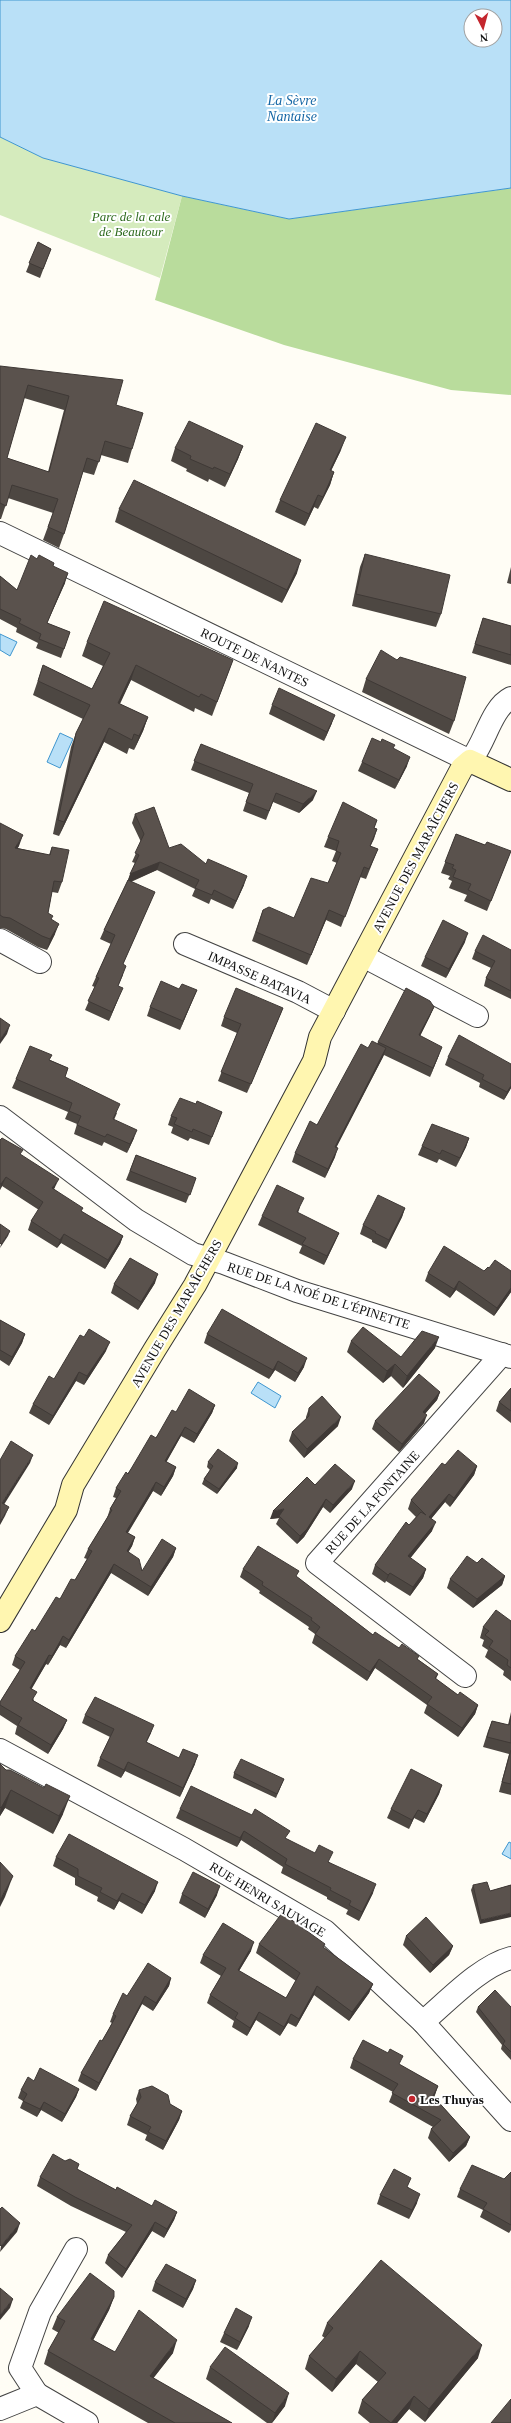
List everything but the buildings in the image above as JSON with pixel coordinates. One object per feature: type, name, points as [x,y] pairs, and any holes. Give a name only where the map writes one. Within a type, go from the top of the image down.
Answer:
[{"type":"main road","name":"ROUTE DE NANTES","points":[[470,761],[511,780]]},
{"type":"main road","name":"AVENUE DES MARAÎCHERS","points":[[0,1621],[66,1510],[73,1485],[155,1349],[168,1332],[209,1260],[314,1061],[320,1037],[462,768],[470,761]]},
{"type":"street","name":"ROUTE DE NANTES","points":[[0,533],[470,761]]},
{"type":"street","points":[[470,761],[477,752],[501,707],[511,698]]},
{"type":"street","points":[[0,940],[40,962]]},
{"type":"street","name":"IMPASSE BATAVIA","points":[[185,944],[298,992],[334,1011]]},
{"type":"street","points":[[363,956],[477,1016]]},
{"type":"street","name":"RUE DE LA NOÉ DE L'ÉPINETTE","points":[[0,1117],[136,1220],[193,1254],[297,1291],[506,1356]]},
{"type":"street","name":"RUE DE LA FONTAINE","points":[[465,1676],[317,1563],[497,1362],[506,1356]]},
{"type":"street","name":"RUE HENRI SAUVAGE","points":[[0,1750],[184,1849],[325,1930],[423,2022],[511,2120]]},
{"type":"street","points":[[423,2022],[484,1971],[501,1961],[511,1958]]},
{"type":"street","points":[[76,2249],[40,2312],[20,2368],[37,2394],[87,2423]]},
{"type":"street","points":[[0,2409],[37,2394]]},
{"type":"green space","name":"Parc de la cale de Beautour","points":[[0,137],[43,158],[182,196],[160,278],[0,215]]},
{"type":"green space","points":[[511,188],[511,395],[451,390],[284,345],[155,300],[182,196],[289,219]]},
{"type":"water","name":"La Sèvre Nantaise","points":[[0,0],[511,0],[511,188],[289,219],[182,196],[43,158],[0,137]]},
{"type":"water","points":[[0,634],[17,642],[10,656],[0,650]]},
{"type":"water","points":[[60,733],[73,739],[60,768],[47,762]]},
{"type":"water","points":[[258,1382],[281,1396],[275,1408],[251,1393]]},
{"type":"water","points":[[509,1842],[511,1843],[511,1859],[502,1854]]},
{"type":"place","name":"Les Thuyas","points":[[412,2099]]}]
